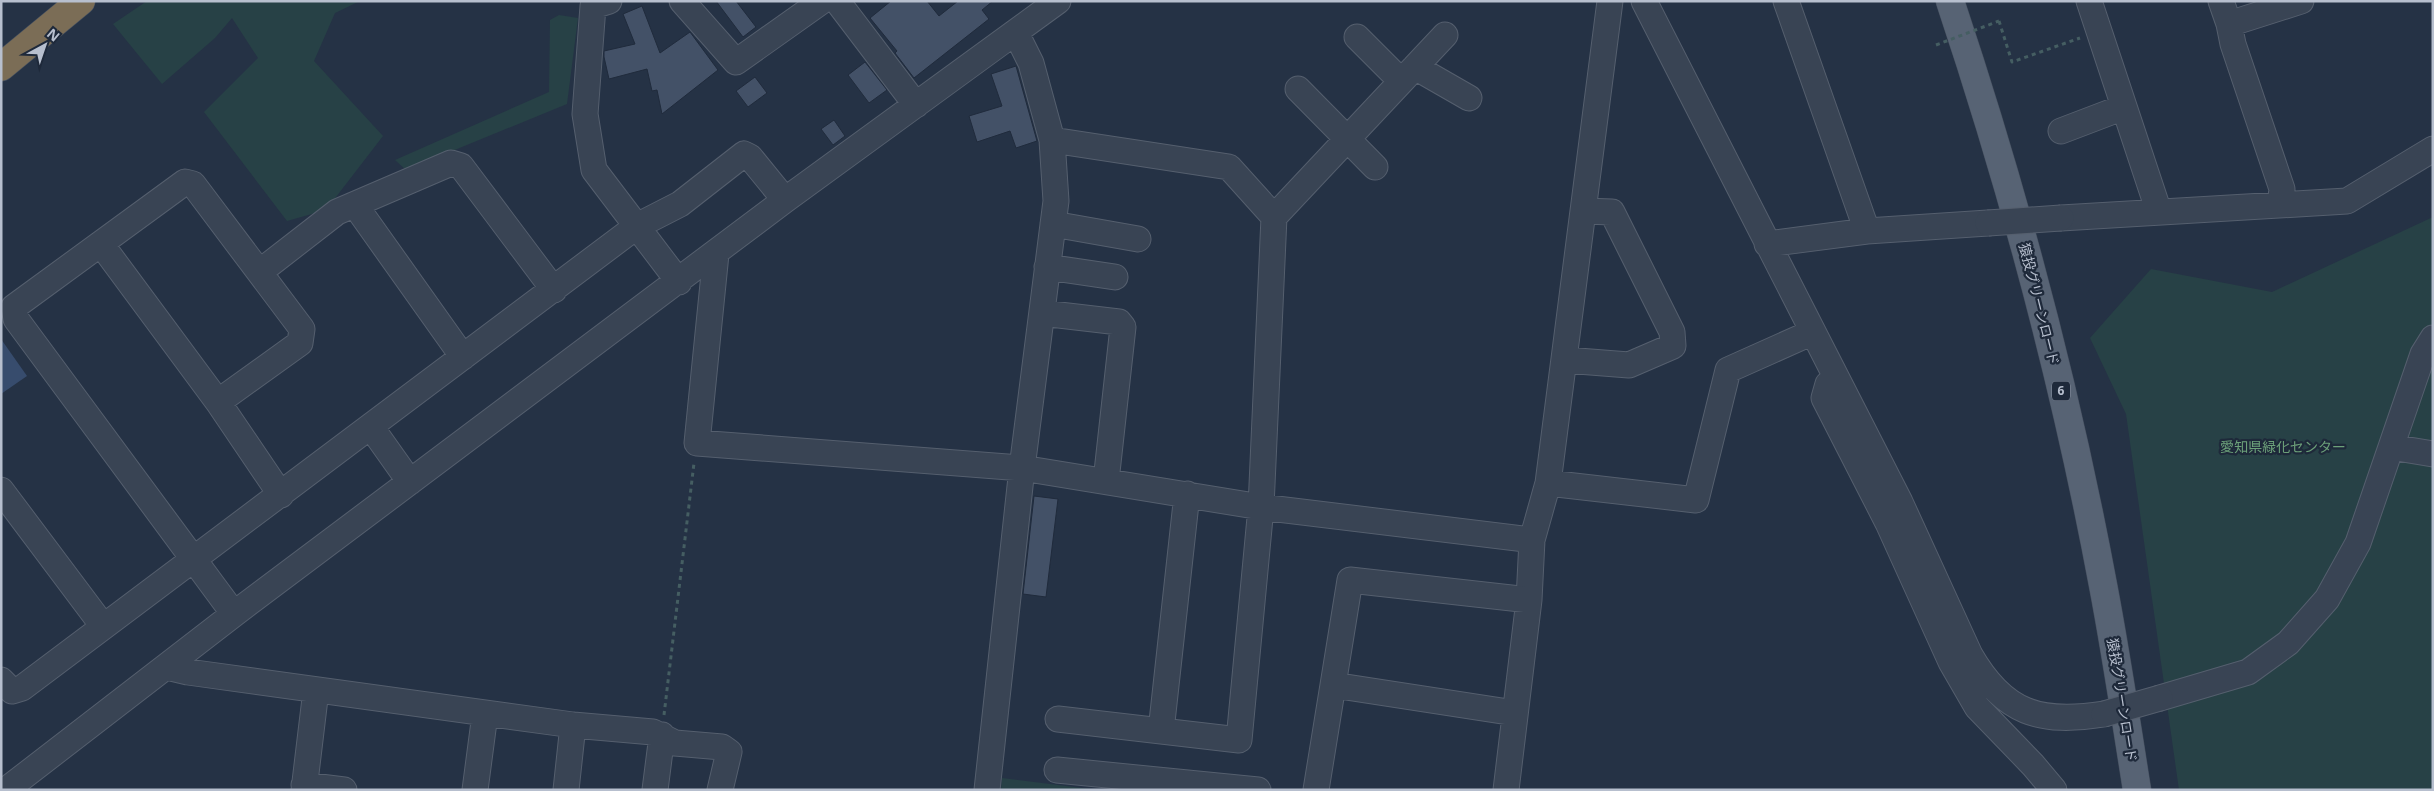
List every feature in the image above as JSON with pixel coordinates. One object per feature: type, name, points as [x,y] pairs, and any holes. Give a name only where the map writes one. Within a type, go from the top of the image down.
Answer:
[{"type":"highway","points":[[1,67],[82,1]]},
{"type":"main road","name":"猿投グリーンロード","points":[[1950,1],[2002,165],[2056,369],[2103,584],[2137,790]]},
{"type":"street","points":[[609,1],[594,6],[585,114],[594,170],[679,282]]},
{"type":"street","points":[[682,1],[736,62],[838,3],[916,105]]},
{"type":"street","points":[[6,790],[234,614],[679,282],[785,200],[1058,1]]},
{"type":"street","points":[[1506,790],[1529,600],[1532,540],[1548,483],[1610,1]]},
{"type":"street","points":[[1644,1],[1900,502],[1981,675],[2001,696],[2020,709],[2058,719],[2104,714],[2248,672],[2288,643],[2328,599],[2358,543],[2391,447],[2424,378],[2423,354],[2433,338]]},
{"type":"street","points":[[1786,1],[1867,231]]},
{"type":"street","points":[[2089,1],[2159,212]]},
{"type":"street","points":[[2280,205],[2282,189],[2233,44],[2225,13],[2301,1]]},
{"type":"street","points":[[987,790],[1022,468],[1056,201],[1052,140],[1031,64],[1016,32]]},
{"type":"street","points":[[1058,719],[1239,740],[1262,507],[1274,217],[1445,35]]},
{"type":"street","points":[[1357,37],[1408,74],[1469,98]]},
{"type":"street","points":[[1298,89],[1375,166]]},
{"type":"street","points":[[2061,131],[2124,107]]},
{"type":"street","points":[[1052,140],[1229,167],[1274,217]]},
{"type":"street","points":[[1767,244],[1867,231],[2347,201],[2433,149]]},
{"type":"street","points":[[1,680],[12,691],[22,688],[554,290],[636,226],[680,204],[744,154],[750,157],[785,200]]},
{"type":"street","points":[[261,271],[337,212],[451,163],[461,166],[554,290]]},
{"type":"street","points":[[218,402],[300,343],[302,329],[261,271],[193,184],[185,182],[14,307],[16,319],[234,614]]},
{"type":"street","points":[[355,205],[463,357]]},
{"type":"street","points":[[1565,360],[1629,365],[1673,346],[1672,332],[1612,212],[1584,211]]},
{"type":"street","points":[[1053,224],[1138,239]]},
{"type":"street","points":[[101,244],[218,402],[280,495]]},
{"type":"street","points":[[716,254],[697,443],[1022,468],[1262,507],[1532,540]]},
{"type":"street","points":[[1048,267],[1115,277]]},
{"type":"street","points":[[1042,313],[1118,322],[1123,327],[1106,481]]},
{"type":"street","points":[[1548,483],[1696,500],[1728,370],[1813,332]]},
{"type":"street","points":[[1837,380],[1828,384],[1824,398],[1888,523],[1951,662],[1977,707],[2033,765],[2054,790]]},
{"type":"street","points":[[371,427],[410,482]]},
{"type":"street","points":[[2391,447],[2433,454]]},
{"type":"street","points":[[1,490],[103,626]]},
{"type":"street","points":[[1162,731],[1187,494]]},
{"type":"street","points":[[1316,790],[1350,580],[1529,600]]},
{"type":"street","points":[[167,667],[188,672],[485,714],[573,725],[653,732],[675,743],[722,747],[729,752],[720,790]]},
{"type":"street","points":[[1333,685],[1515,713]]},
{"type":"street","points":[[316,690],[304,788],[344,790]]},
{"type":"street","points":[[475,790],[485,714]]},
{"type":"street","points":[[566,790],[573,725]]},
{"type":"street","points":[[655,790],[662,735]]},
{"type":"street","points":[[1057,770],[1258,790]]},
{"type":"path","points":[[1936,45],[1999,21],[2012,62],[2099,31]]},
{"type":"path","points":[[662,735],[697,443]]},
{"type":"green space","points":[[147,1],[360,1],[335,13],[314,61],[383,136],[326,210],[287,221],[204,112],[258,58],[232,18],[215,38],[162,84],[113,24]]},
{"type":"green space","points":[[559,15],[578,18],[567,104],[406,170],[395,160],[549,92],[550,20]]},
{"type":"green space","name":"愛知県緑化センター","points":[[2433,217],[2433,790],[2179,790],[2126,414],[2090,338],[2151,269],[2272,292]]},
{"type":"green space","points":[[1002,778],[1098,790],[1001,790]]},
{"type":"water","points":[[1,339],[27,376],[1,394]]},
{"type":"building","points":[[716,1],[736,1],[756,27],[743,37]]},
{"type":"building","points":[[891,1],[927,1],[939,16],[958,1],[993,1],[982,10],[989,19],[914,78],[895,53],[897,51],[870,18]]},
{"type":"building","points":[[642,6],[660,53],[690,32],[718,70],[662,114],[657,90],[652,91],[647,69],[609,79],[604,57],[604,51],[635,44],[623,14]]},
{"type":"building","points":[[865,62],[887,90],[869,103],[848,75]]},
{"type":"building","points":[[1016,66],[1037,141],[1016,148],[1010,131],[977,142],[969,116],[1002,106],[991,74]]},
{"type":"building","points":[[755,77],[767,93],[748,107],[736,91]]},
{"type":"building","points":[[834,120],[845,136],[833,145],[821,129]]},
{"type":"building","points":[[1034,496],[1058,499],[1046,597],[1023,594]]}]
